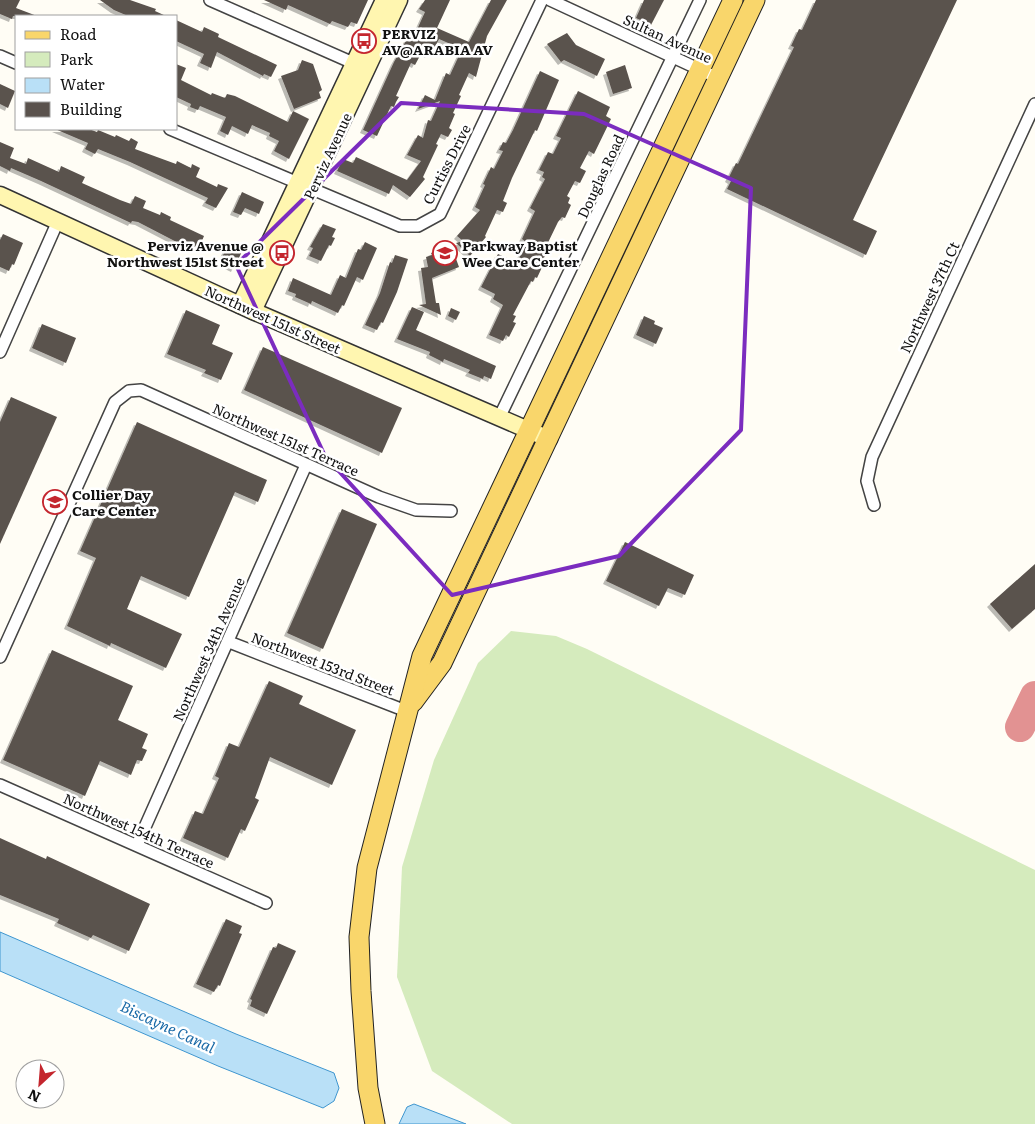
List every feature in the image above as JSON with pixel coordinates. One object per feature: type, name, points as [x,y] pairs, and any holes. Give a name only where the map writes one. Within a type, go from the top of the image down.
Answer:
[{"type":"main road","points":[[375,1124],[368,1088],[359,937],[367,868],[406,711],[422,656],[733,0]]},
{"type":"main road","points":[[406,711],[442,663],[755,0]]},
{"type":"street","points":[[210,0],[360,66]]},
{"type":"street","name":"Perviz Avenue","points":[[246,308],[360,66],[384,0]]},
{"type":"street","name":"Perviz Avenue","points":[[360,66],[399,0]]},
{"type":"street","name":"Curtiss Drive","points":[[172,130],[400,226],[418,226],[440,214],[542,0]]},
{"type":"street","name":"Sultan Avenue","points":[[550,0],[718,78]]},
{"type":"street","name":"Douglas Road","points":[[499,418],[700,0]]},
{"type":"street","points":[[0,56],[15,63]]},
{"type":"street","name":"Northwest 37th Ct","points":[[874,505],[868,481],[872,457],[1035,104]]},
{"type":"street","name":"Northwest 151st Street","points":[[0,195],[246,308],[549,439]]},
{"type":"street","points":[[0,352],[58,221]]},
{"type":"street","name":"Northwest 151st Terrace","points":[[0,657],[115,402],[129,391],[141,390],[306,465],[416,510],[451,511]]},
{"type":"street","name":"Northwest 34th Avenue","points":[[137,845],[229,642],[272,538],[306,465]]},
{"type":"street","name":"Northwest 153rd Street","points":[[229,642],[406,711]]},
{"type":"street","name":"Northwest 154th Terrace","points":[[0,785],[266,903]]},
{"type":"highlighted area","points":[[401,103],[584,114],[751,188],[741,430],[619,556],[452,595],[325,456],[236,265]]},
{"type":"green space","points":[[511,631],[556,636],[587,649],[1035,870],[1035,1124],[512,1124],[432,1071],[397,977],[402,867],[434,760],[478,663]]},
{"type":"water","name":"Biscayne Canal","points":[[0,932],[236,1034],[334,1073],[339,1088],[334,1101],[323,1108],[218,1066],[0,971]]},
{"type":"water","points":[[414,1104],[466,1124],[399,1124],[407,1107]]},
{"type":"building","points":[[0,0],[20,0],[16,8],[34,15],[15,15],[12,19],[0,14]]},
{"type":"building","points":[[100,0],[130,0],[156,9],[155,11],[164,15],[126,15],[114,10]]},
{"type":"building","points":[[264,0],[368,0],[357,24],[351,22],[348,27],[332,21],[330,24],[288,5],[286,10]]},
{"type":"building","points":[[425,0],[450,0],[437,28],[469,42],[491,0],[507,0],[487,36],[476,77],[469,73],[459,95],[461,96],[453,113],[455,114],[449,128],[452,130],[448,137],[441,134],[423,177],[425,179],[410,197],[393,185],[389,194],[337,171],[343,159],[353,163],[356,157],[407,180],[421,161],[407,155],[418,135],[423,138],[428,120],[431,121],[440,101],[418,109],[425,95],[435,100],[446,73],[450,75],[462,49],[439,39],[435,47],[432,45],[428,55],[422,52],[415,65],[411,63],[396,96],[399,97],[394,107],[391,106],[377,136],[363,130],[394,62],[407,39],[410,40],[413,34],[415,34],[425,12],[419,9]]},
{"type":"building","points":[[644,0],[664,0],[651,25],[636,18]]},
{"type":"building","points":[[816,0],[957,0],[853,220],[877,231],[866,255],[727,189],[731,181],[728,179],[736,163],[738,164],[794,47],[791,46],[799,29],[802,30]]},
{"type":"building","points":[[178,21],[202,32],[204,27],[219,34],[218,37],[277,65],[271,77],[264,74],[263,76],[217,52],[211,68],[200,63],[204,54],[178,42]]},
{"type":"building","points":[[567,33],[576,45],[605,59],[597,76],[564,60],[561,62],[547,44]]},
{"type":"building","points":[[302,60],[313,64],[322,90],[319,92],[321,98],[294,109],[281,76],[298,70]]},
{"type":"building","points":[[178,65],[186,68],[181,80],[211,95],[212,93],[225,98],[227,94],[235,96],[288,122],[293,111],[309,119],[289,159],[274,151],[279,141],[269,136],[270,133],[252,125],[248,134],[232,126],[228,135],[220,131],[226,117],[200,106],[198,110],[190,107],[191,104],[178,98]]},
{"type":"building","points":[[625,65],[632,88],[613,94],[606,72]]},
{"type":"building","points":[[540,71],[559,80],[537,131],[535,130],[512,178],[503,201],[507,203],[503,212],[497,210],[486,237],[470,256],[456,243],[463,241],[457,236],[480,210],[475,207],[485,185],[483,184],[491,167],[494,169],[503,151],[499,150],[503,142],[506,143],[513,130]]},
{"type":"building","points":[[0,84],[15,91],[8,108],[0,104]]},
{"type":"building","points":[[578,91],[610,107],[606,116],[611,119],[594,154],[589,151],[580,168],[586,171],[580,183],[575,181],[567,196],[570,198],[568,203],[571,205],[565,218],[562,217],[558,222],[542,255],[545,256],[542,262],[544,263],[537,278],[535,277],[533,282],[531,281],[513,315],[516,316],[513,322],[516,323],[509,337],[506,335],[503,341],[489,335],[503,305],[493,299],[495,294],[481,287],[498,254],[517,263],[526,242],[522,239],[535,211],[530,208],[545,179],[542,177],[544,172],[539,170],[548,152],[553,154],[561,138],[556,136]]},
{"type":"building","points":[[57,130],[92,130],[97,132],[98,130],[129,141],[131,138],[138,142],[135,149],[176,164],[177,161],[191,168],[192,164],[200,168],[196,177],[217,187],[218,184],[228,188],[216,208],[205,203],[208,198],[130,162],[98,149],[95,154],[85,149],[88,143]]},
{"type":"building","points":[[0,142],[14,148],[10,158],[26,164],[28,158],[59,172],[61,166],[85,177],[82,183],[120,200],[131,204],[135,196],[146,201],[143,208],[160,215],[161,212],[171,217],[170,220],[204,236],[199,248],[195,246],[192,250],[138,222],[132,221],[131,223],[41,181],[11,168],[10,171],[0,166]]},
{"type":"building","points":[[242,192],[264,202],[259,214],[245,208],[241,215],[233,212]]},
{"type":"building","points":[[323,224],[336,229],[332,237],[335,238],[321,261],[309,256],[313,248],[310,247]]},
{"type":"building","points":[[3,234],[23,243],[14,265],[12,264],[9,271],[0,267],[0,240]]},
{"type":"building","points":[[229,242],[243,249],[234,269],[220,262]]},
{"type":"building","points":[[365,242],[377,248],[363,280],[357,277],[344,306],[342,305],[338,313],[312,301],[311,304],[295,297],[296,294],[288,291],[293,278],[331,295],[340,275],[346,278],[358,249],[361,250]]},
{"type":"building","points":[[451,245],[459,267],[432,278],[436,303],[439,303],[441,315],[419,305],[426,304],[421,268],[428,267],[426,257],[432,255],[431,253]]},
{"type":"building","points":[[395,255],[408,259],[397,292],[383,323],[381,322],[377,330],[365,325],[380,293],[390,262],[392,263]]},
{"type":"building","points":[[412,307],[424,312],[416,330],[496,366],[491,379],[484,376],[483,379],[468,373],[470,370],[444,359],[443,362],[429,355],[430,352],[397,339]]},
{"type":"building","points":[[451,308],[460,312],[456,320],[448,316]]},
{"type":"building","points":[[186,310],[220,325],[212,344],[233,353],[221,380],[204,373],[206,370],[167,354]]},
{"type":"building","points":[[644,316],[655,321],[654,324],[663,328],[656,344],[636,335]]},
{"type":"building","points":[[42,324],[76,338],[66,363],[32,348]]},
{"type":"building","points":[[263,347],[402,408],[382,453],[244,390]]},
{"type":"building","points":[[11,397],[57,417],[0,544],[0,422]]},
{"type":"building","points":[[137,422],[267,480],[258,502],[235,492],[189,597],[141,576],[127,609],[182,634],[166,668],[111,643],[110,646],[67,626],[96,558],[80,551]]},
{"type":"building","points":[[342,509],[377,524],[323,649],[287,633]]},
{"type":"building","points":[[625,542],[694,575],[685,595],[668,588],[659,606],[606,581]]},
{"type":"building","points":[[1035,564],[1035,609],[1012,629],[990,604]]},
{"type":"building","points":[[52,650],[133,686],[118,720],[148,734],[142,748],[147,750],[142,761],[137,760],[131,775],[100,761],[85,796],[3,760]]},
{"type":"building","points":[[269,681],[303,696],[299,704],[356,730],[332,785],[270,757],[255,798],[259,800],[245,831],[241,829],[228,858],[183,838],[195,811],[203,814],[219,778],[215,776],[229,743],[239,747]]},
{"type":"building","points":[[0,838],[46,859],[47,856],[150,904],[129,951],[93,935],[91,938],[57,923],[59,919],[0,895]]},
{"type":"building","points":[[226,919],[242,926],[239,933],[242,934],[220,986],[218,985],[214,992],[196,984]]},
{"type":"building","points":[[278,943],[296,951],[267,1014],[250,1006],[252,1000],[250,999],[273,947],[276,948]]},
{"type":"taxiway","points":[[1020,727],[1035,696]]},
{"type":"place","name":"PERVIZ AV@ARABIA AV","points":[[364,41]]},
{"type":"place","name":"Perviz Avenue @ Northwest 151st Street","points":[[282,253]]},
{"type":"place","name":"Parkway Baptist Wee Care Center","points":[[445,253]]},
{"type":"place","name":"Collier Day Care Center","points":[[55,502]]}]
